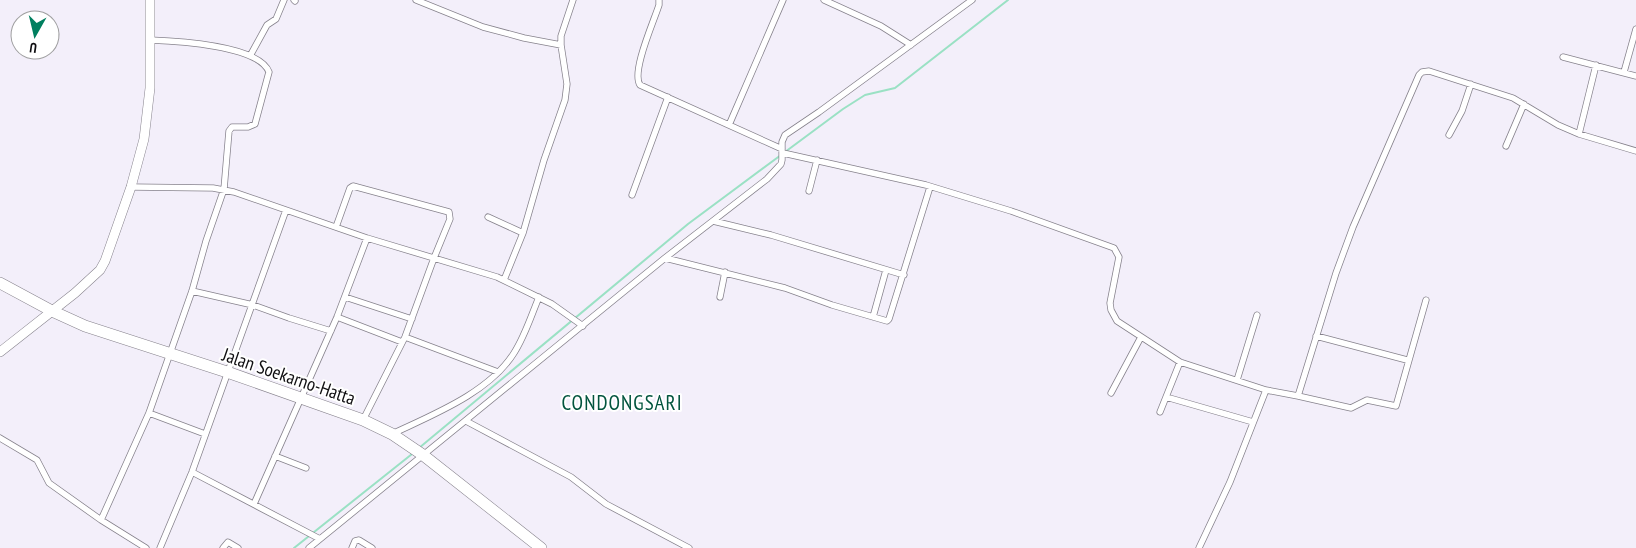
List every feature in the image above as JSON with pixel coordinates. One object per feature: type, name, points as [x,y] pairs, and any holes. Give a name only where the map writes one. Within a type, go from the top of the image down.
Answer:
[{"type":"highway","name":"Jalan Soekarno-Hatta","points":[[0,282],[52,311],[85,326],[302,398],[363,420],[392,434],[419,452],[541,548]]},
{"type":"main road","points":[[0,352],[75,294],[100,270],[112,244],[131,187],[144,139],[150,103],[150,0]]},
{"type":"street","points":[[250,56],[268,25],[276,18],[284,0]]},
{"type":"street","points":[[416,0],[483,27],[560,45]]},
{"type":"street","points":[[504,280],[523,232],[544,160],[565,100],[567,84],[560,45],[573,0]]},
{"type":"street","points":[[659,0],[659,5],[641,55],[637,81],[640,85],[782,151],[930,187],[1011,211],[1114,248],[1119,258],[1110,303],[1111,310],[1117,321],[1180,362],[1266,390],[1351,408],[1367,400],[1396,406],[1426,300]]},
{"type":"street","points":[[729,125],[783,0]]},
{"type":"street","points":[[824,0],[881,26],[911,44]]},
{"type":"street","points":[[309,548],[419,452],[466,421],[665,258],[767,179],[781,164],[785,135],[972,0]]},
{"type":"street","points":[[1624,72],[1636,29]]},
{"type":"street","points":[[101,520],[148,413],[192,292],[206,241],[224,189],[229,131],[232,127],[245,128],[255,124],[269,72],[265,65],[250,56],[225,48],[207,44],[150,40]]},
{"type":"street","points":[[1563,57],[1636,76]]},
{"type":"street","points":[[1579,134],[1596,65]]},
{"type":"street","points":[[1298,396],[1353,227],[1419,75],[1422,72],[1429,71],[1513,98],[1553,122],[1579,134],[1636,151]]},
{"type":"street","points":[[1449,135],[1462,111],[1470,84]]},
{"type":"street","points":[[632,195],[668,97]]},
{"type":"street","points":[[1506,146],[1524,104]]},
{"type":"street","points":[[809,191],[816,160]]},
{"type":"street","points":[[336,227],[350,188],[354,186],[449,212],[450,219],[412,319],[363,420]]},
{"type":"street","points":[[131,187],[224,189],[367,238],[504,280],[552,304],[583,326]]},
{"type":"street","points":[[665,258],[785,288],[832,305],[888,320],[904,275],[930,187]]},
{"type":"street","points":[[160,548],[192,472],[286,210]]},
{"type":"street","points":[[488,217],[523,232]]},
{"type":"street","points":[[713,221],[771,235],[904,275]]},
{"type":"street","points":[[254,504],[337,317],[367,238]]},
{"type":"street","points":[[873,316],[886,270]]},
{"type":"street","points":[[720,298],[725,272]]},
{"type":"street","points":[[192,292],[252,305],[331,331]]},
{"type":"street","points":[[345,297],[412,319]]},
{"type":"street","points":[[392,434],[460,401],[498,372],[514,353],[539,297]]},
{"type":"street","points":[[1237,380],[1257,315]]},
{"type":"street","points":[[337,317],[498,372]]},
{"type":"street","points":[[1316,336],[1408,360]]},
{"type":"street","points":[[1111,393],[1141,337]]},
{"type":"street","points":[[1160,412],[1180,362]]},
{"type":"street","points":[[1199,548],[1230,482],[1266,390]]},
{"type":"street","points":[[1166,397],[1254,422]]},
{"type":"street","points":[[148,413],[205,434]]},
{"type":"street","points":[[466,421],[571,477],[606,504],[688,548]]},
{"type":"street","points":[[0,438],[37,460],[49,483],[101,520],[146,548]]},
{"type":"street","points":[[275,456],[306,468]]},
{"type":"street","points":[[192,472],[320,539]]},
{"type":"street","points":[[352,548],[356,540],[372,548]]},
{"type":"street","points":[[223,548],[228,542],[238,548]]},
{"type":"waterway","points":[[785,152],[865,95],[895,88],[1008,0]]},
{"type":"waterway","points":[[419,448],[688,224],[781,155]]},
{"type":"waterway","points":[[294,548],[412,454]]},
{"type":"district","name":"CONDONGSARI","points":[[622,403]]}]
